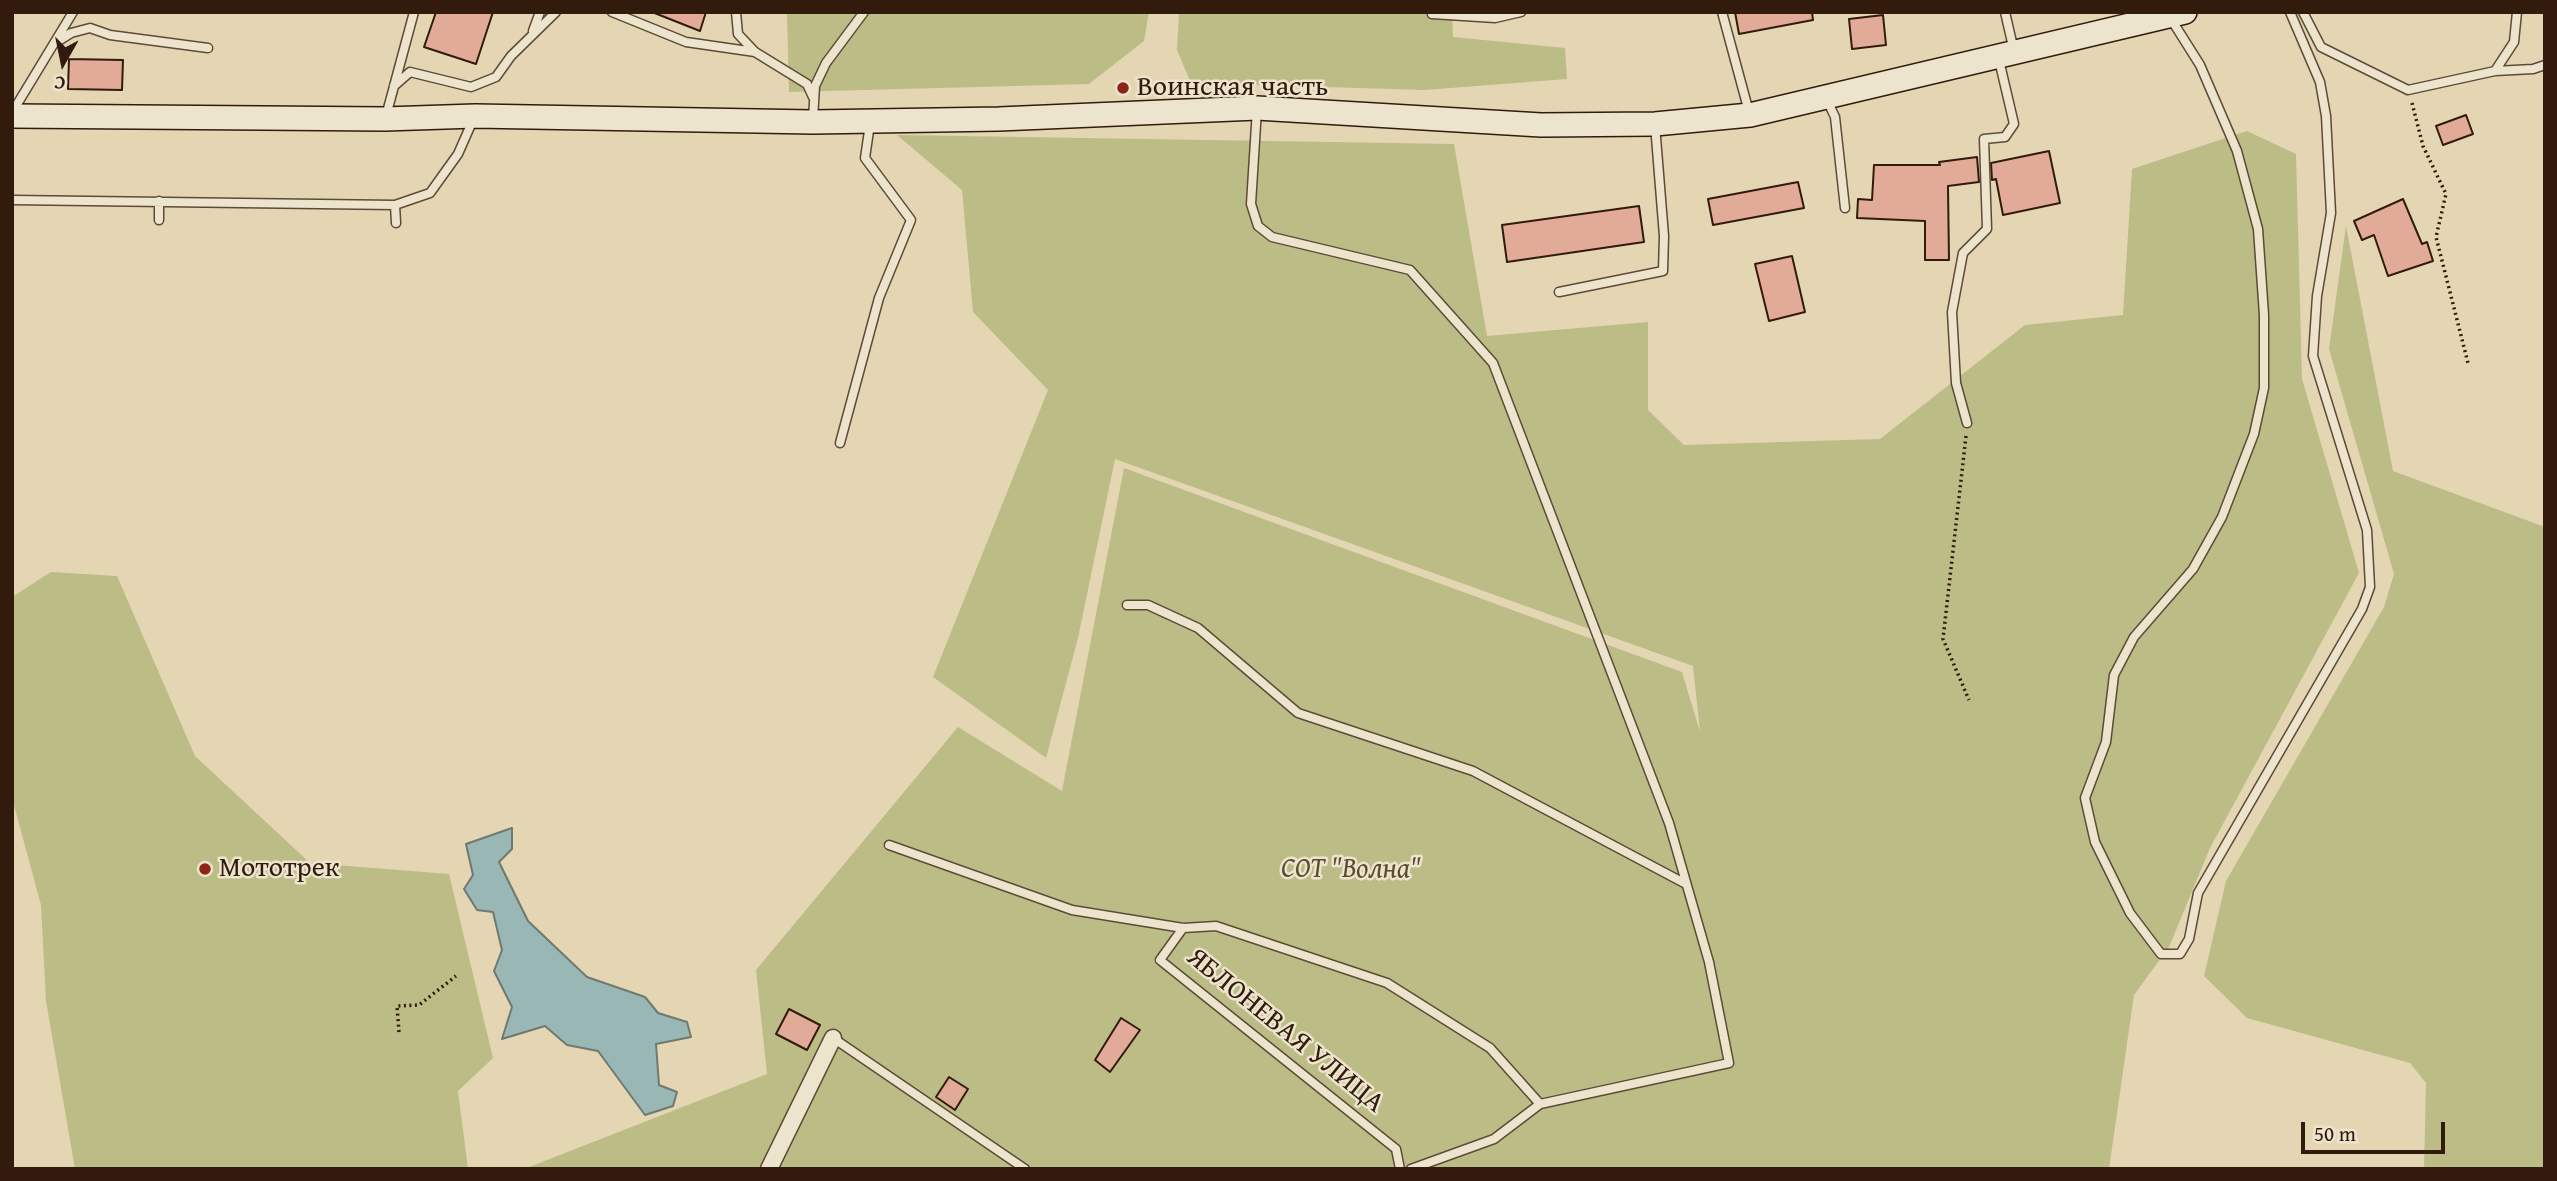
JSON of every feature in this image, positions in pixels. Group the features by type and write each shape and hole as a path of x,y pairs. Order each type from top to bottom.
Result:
{"street":[{"path":"12,114 385,119 475,116 813,122 1257,108 1541,125 1655,124 1750,115 2177,14"},
{"path":"769,1169 833,1038"}],"lane":[{"path":"12,114 73,12"},
{"path":"385,119 414,12"},
{"path":"532,34 540,12"},
{"path":"394,86 410,72 471,87 496,77 532,34 556,12"},
{"path":"612,12 686,42 755,52"},
{"path":"736,12 737,34 755,52 807,84 814,97"},
{"path":"813,122 811,114 814,97 827,63 864,12"},
{"path":"1432,14 1495,18 1521,12"},
{"path":"1723,12 1750,115"},
{"path":"1968,423 1956,383 1952,312 1963,253 1987,229 1984,139 2006,137 2014,124 2006,55 2005,12"},
{"path":"2177,14 2237,151 2258,229 2264,315 2264,388 2254,434 2222,517 2193,569 2134,637 2114,676 2106,742 2085,797 2095,842 2130,913 2161,954 2180,954 2189,939 2198,893 2362,609 2370,587 2367,530 2313,356 2317,296 2331,212 2326,117 2320,82 2290,12"},
{"path":"2303,12 2321,47 2408,90 2496,71 2533,69 2545,65"},
{"path":"2496,71 2514,42 2516,12"},
{"path":"55,43 71,33 90,28 110,35 208,48"},
{"path":"1825,98 1836,117 1844,208"},
{"path":"1257,108 1251,204 1258,226 1272,237 1410,270 1493,363 1669,823 1709,962 1728,1063 1540,1104 1493,1139 1411,1169"},
{"path":"12,200 395,205 430,193 458,154 475,116"},
{"path":"840,443 879,298 911,220 865,158 870,121"},
{"path":"1559,292 1663,271 1664,236 1655,124"},
{"path":"159,201 159,220"},
{"path":"395,205 396,223"},
{"path":"1127,605 1148,605 1198,628 1298,713 1473,771 1686,884"},
{"path":"889,845 1072,910 1183,928 1216,926 1387,983 1490,1048 1540,1104"},
{"name":"ЯБЛОНЕВАЯ УЛИЦА","path":"1183,928 1160,960 1396,1149 1400,1169"},
{"path":"833,1038 1025,1169"}],"path":[{"path":"2408,90 2423,146 2446,194 2436,237 2468,363"},
{"path":"1968,423 1942,639 1969,701"},
{"path":"399,1032 397,1006 419,1005 456,976"}],"green space":[{"path":"787,12 1149,12 1144,41 1089,84 789,92"},
{"path":"1179,12 1452,12 1453,37 1565,48 1567,79 1425,90 1191,83 1177,50"},
{"name":"СОТ \"Волна\"","path":"2247,131 2296,154 2302,379 2359,573 2210,848 2169,947 2134,995 2109,1169 524,1169 767,1074 756,970 958,727 1062,791 1124,468 1682,672 1700,732 1693,666 1115,459 1078,638 1046,758 933,677 1048,390 973,312 962,190 897,135 1454,144 1487,336 1648,322 1648,410 1684,445 1880,439 2025,325 2123,315 2132,169"},
{"path":"2346,226 2393,471 2545,527 2545,1169 2424,1169 2426,1083 2410,1063 2247,1018 2204,976 2226,881 2384,607 2394,574 2329,349"},
{"name":"Мототрек","path":"51,572 117,576 195,756 310,863 449,874 493,1058 458,1091 468,1169 75,1169 46,1001 41,905 12,798 12,597"}],"water":[{"path":"512,828 512,849 499,862 528,921 587,977 645,997 658,1013 687,1022 691,1037 656,1044 659,1085 677,1092 673,1106 645,1115 598,1051 567,1045 545,1026 502,1039 512,1007 494,971 502,950 493,912 477,910 464,889 473,875 466,844"}],"building":[{"path":"436,12 493,12 476,64 424,47"},
{"path":"652,12 706,12 700,31"},
{"path":"1735,12 1812,12 1813,20 1739,34"},
{"path":"1883,15 1886,45 1852,49 1849,19"},
{"path":"69,59 123,60 122,90 68,89"},
{"path":"2466,115 2473,134 2443,145 2436,126"},
{"path":"2049,151 2060,203 2003,215 1996,179 1992,180 1991,163"},
{"path":"1977,157 1979,182 1948,186 1949,260 1925,260 1925,221 1857,218 1858,199 1872,200 1874,165 1940,165 1939,162"},
{"path":"1798,182 1804,208 1713,225 1708,199"},
{"path":"2403,199 2422,244 2427,242 2433,261 2388,276 2374,235 2362,240 2354,221"},
{"path":"1639,206 1644,242 1507,262 1502,225"},
{"path":"1792,256 1805,312 1769,321 1755,264"},
{"path":"789,1009 820,1025 807,1050 776,1034"},
{"path":"1121,1018 1140,1030 1110,1072 1095,1060"},
{"path":"949,1077 968,1089 955,1110 936,1097"}],"place":[{"name":"Воинская часть","path":"1123,88"},
{"name":"Мототрек","path":"205,869"}]}
